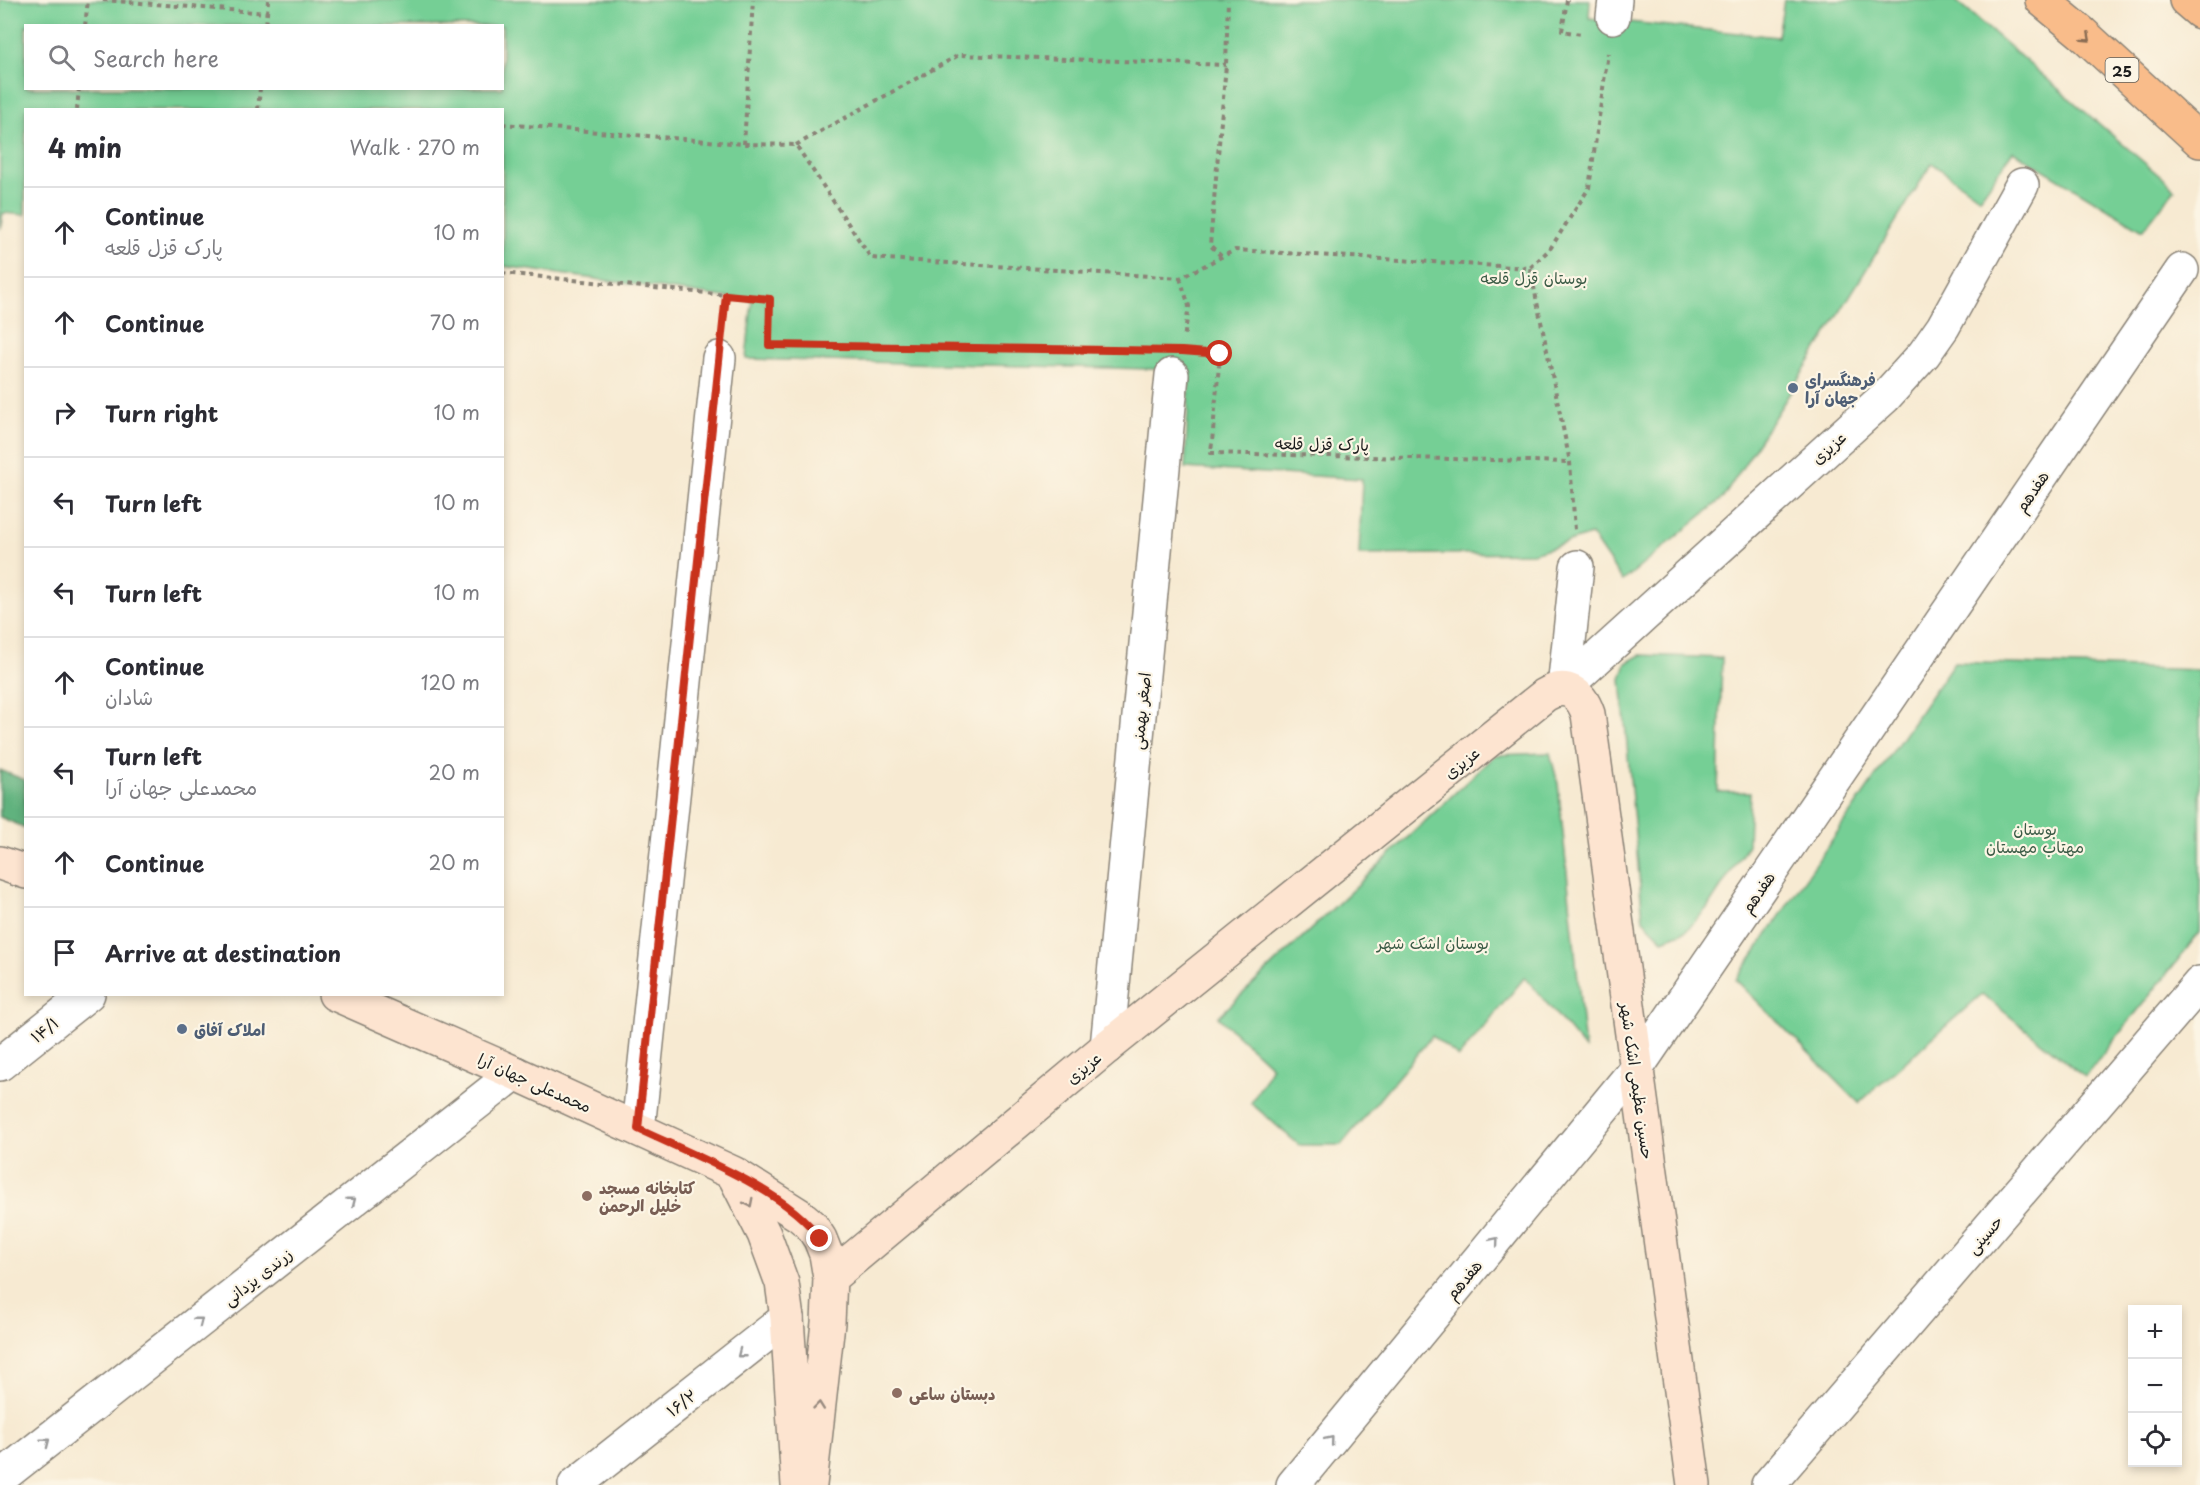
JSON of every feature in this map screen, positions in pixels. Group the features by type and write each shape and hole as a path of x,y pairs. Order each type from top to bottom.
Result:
{"highway":[{"name":"25","path":"2042,0 2082,33 2200,141"},
{"path":"2186,0 2200,12"}],"street":[{"name":"عزیزی","path":"830,1278 1107,1047 1545,695 1564,688 1885,397 1923,354 1943,327 2022,185"},
{"name":"هفدهم","path":"1293,1485 1636,1070 2182,270"},
{"path":"638,1129 719,358"},
{"name":"اصغر بهمنی","path":"1107,1047 1182,363"},
{"path":"1564,688 1577,567"},
{"name":"حسین عظیمی اشک شهر","path":"1564,688 1577,695 1585,704 1588,714 1694,1485"},
{"path":"0,863 24,871"},
{"name":"حسینی","path":"1768,1485 2200,982"},
{"name":"۱۴/۱","path":"0,1064 85,996"},
{"name":"محمدعلی جهان آرا","path":"340,996 733,1173 777,1199 811,1226 826,1254 830,1278 828,1323 810,1485"},
{"name":"زرندی یزدانی","path":"0,1478 515,1073"},
{"path":"733,1173 756,1216 774,1257 782,1283 787,1318 798,1485"},
{"name":"۱۶/۲","path":"575,1485 787,1318"}],"path":[{"path":"85,24 88,0"},
{"path":"103,0 267,13"},
{"path":"266,24 268,0"},
{"path":"744,144 753,0"},
{"path":"1221,256 1210,245 1226,65 1227,0"},
{"path":"796,145 871,258 1180,278 1235,250 1530,268 1550,249 1589,188 1614,9"},
{"path":"504,124 744,144 796,145 959,56 1226,65"},
{"path":"77,108 79,90"},
{"path":"258,108 260,90"},
{"path":"1530,268 1570,462 1577,567"},
{"path":"504,273 770,299 769,345 1146,350"},
{"path":"1180,278 1189,306 1184,340"},
{"path":"719,358 726,295"},
{"name":"پارک قزل قلعه","path":"1182,363 1220,354 1210,453 1570,462"}],"green space":[{"name":"بوستان قزل قلعه","path":"0,0 1590,0 1589,18 1778,37 1784,0 1955,0 2175,189 2143,230 2013,151 1980,198 1932,163 1723,498 1623,581 1591,535 1533,553 1359,555 1362,479 1185,468 1190,370 746,359 752,301 504,266 504,108 24,108 24,215 3,213 0,230"},
{"path":"1640,655 1722,658 1718,792 1750,792 1748,845 1708,907 1686,931 1663,940 1643,920 1621,679 1626,663"},
{"name":"بوستان مهتاب مهستان","path":"1954,662 2200,670 2200,932 2085,1077 1982,994 1859,1103 1736,980"},
{"name":"بوستان اشک شهر","path":"1550,753 1558,784 1585,1049 1525,977 1459,1057 1432,1036 1341,1145 1299,1145 1251,1103 1272,1067 1218,1017 1495,755"},
{"path":"0,770 24,780 24,828 0,817"}],"place":[{"name":"فرهنگسرای جهان آرا","path":"1793,388"},
{"name":"املاک آفاق","path":"182,1029"},
{"name":"كتابخانه مسجد خليل الرحمن","path":"587,1196"},
{"name":"دبستان ساعی","path":"897,1393"}],"route":[{"path":"820,1239 811,1226 777,1199 733,1173 638,1129 726,295 770,299 769,345 1182,351 1220,354"}]}
